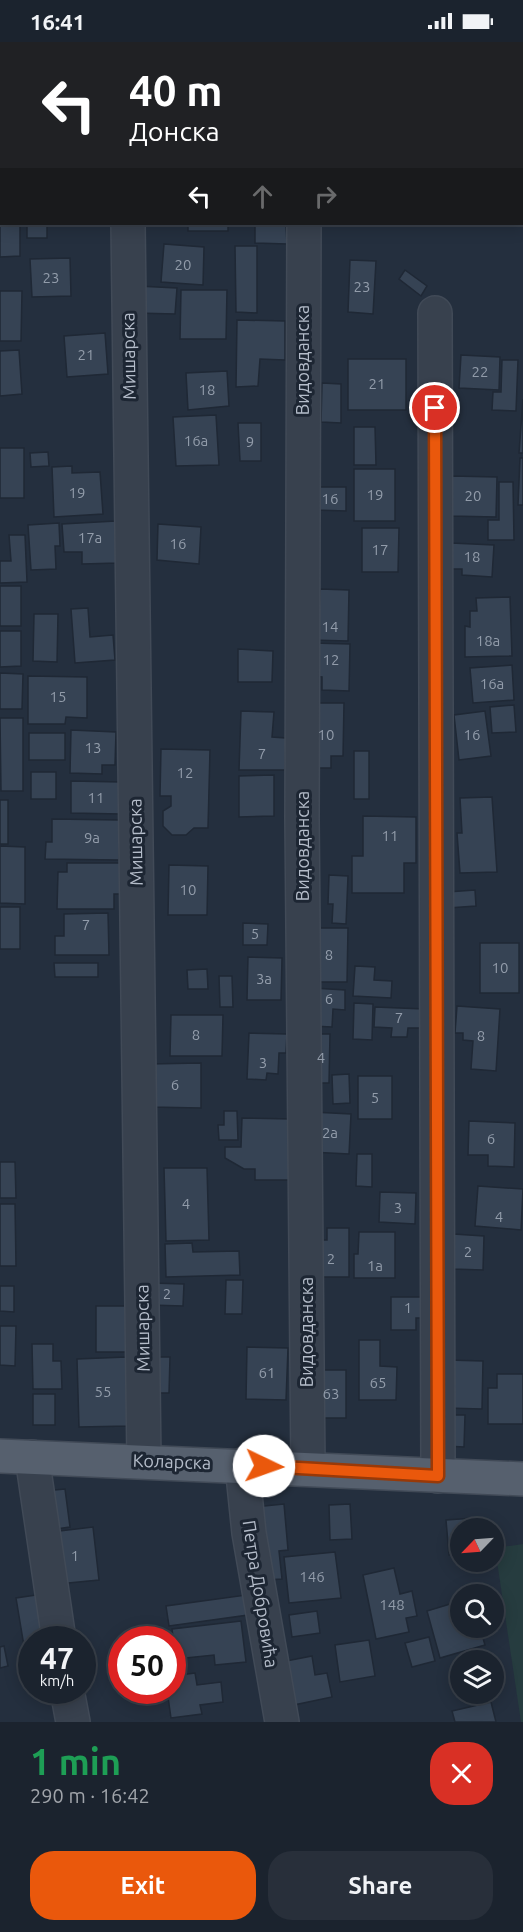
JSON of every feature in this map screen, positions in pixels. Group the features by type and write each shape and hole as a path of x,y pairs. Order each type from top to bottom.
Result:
{"main road":[{"name":"Коларска","path":"16,1456 523,1479"}],"street":[{"name":"Мишарска","path":"128,225 144,1461"},
{"name":"Видовданска","path":"304,225 302,819 308,1468"},
{"path":"435,313 438,1476"},
{"path":"16,1456 56,1626"},
{"name":"Петра Добровића","path":"242,1465 251,1543 282,1722"},
{"path":"70,1704 73,1722"}],"green space":[{"path":"523,1544 523,1722 521,1722 504,1608 504,1584 500,1584 499,1572 504,1572 504,1547"}],"building":[{"path":"0,225 20,225 20,256 0,257"},
{"path":"27,225 47,225 47,238 27,238"},
{"path":"188,225 228,225 228,231 188,231"},
{"path":"255,225 286,225 287,244 255,243"},
{"path":"164,244 204,247 203,285 161,282"},
{"path":"235,246 257,246 257,313 236,312"},
{"path":"70,258 71,296 32,297 30,259"},
{"path":"350,260 376,261 373,314 348,312"},
{"path":"405,270 427,286 421,296 399,279"},
{"path":"137,286 177,288 175,314 135,313"},
{"path":"181,290 227,290 226,339 180,339"},
{"path":"0,291 22,291 21,341 0,341"},
{"path":"237,320 285,321 285,360 260,359 258,386 236,387"},
{"path":"105,333 108,374 67,377 64,336"},
{"path":"19,350 22,394 0,396 0,351"},
{"path":"461,355 500,357 499,390 459,388"},
{"path":"348,359 406,359 406,410 348,410"},
{"path":"502,360 518,360 516,411 492,410 493,392 501,392"},
{"path":"227,371 229,406 188,410 186,373"},
{"path":"322,383 341,384 341,423 321,422"},
{"path":"523,399 523,453 519,453"},
{"path":"216,415 219,465 176,466 173,417"},
{"path":"238,423 261,423 261,461 240,461"},
{"path":"354,427 375,427 376,465 354,465"},
{"path":"0,448 24,448 24,498 0,498"},
{"path":"48,452 49,466 31,467 30,453"},
{"path":"520,458 523,458 523,505 518,505"},
{"path":"72,466 72,473 100,472 103,514 54,517 52,467"},
{"path":"354,469 395,469 395,521 354,521"},
{"path":"451,476 497,477 496,517 450,516"},
{"path":"499,482 513,482 514,540 488,540 488,520 499,520"},
{"path":"315,487 346,487 346,511 315,510"},
{"path":"116,521 118,563 82,564 82,552 64,552 62,524"},
{"path":"59,523 60,546 55,546 56,569 31,570 28,525"},
{"path":"158,524 201,527 199,564 157,560"},
{"path":"362,528 399,528 398,572 362,572"},
{"path":"9,535 25,535 27,582 0,583 0,561 11,561"},
{"path":"451,543 494,545 492,577 462,575 462,569 449,569"},
{"path":"0,586 21,586 21,626 0,626"},
{"path":"320,589 349,590 348,641 311,640 319,613"},
{"path":"510,597 512,656 465,657 465,626 470,627 470,611 477,611 476,598"},
{"path":"88,608 90,637 113,635 115,660 75,663 71,609"},
{"path":"34,614 58,614 57,662 33,661"},
{"path":"0,631 21,631 21,666 0,667"},
{"path":"312,643 350,644 349,691 322,690 322,677 311,676"},
{"path":"238,649 273,651 272,682 238,682"},
{"path":"512,665 514,700 473,703 470,668"},
{"path":"0,673 23,674 22,709 0,709"},
{"path":"28,676 87,677 87,718 66,717 65,724 28,724"},
{"path":"317,703 344,703 343,756 331,756 331,768 309,768"},
{"path":"514,705 516,732 492,733 490,707"},
{"path":"241,711 274,712 272,737 286,738 285,770 239,770"},
{"path":"485,711 491,756 459,760 454,715"},
{"path":"0,718 23,718 23,791 1,791"},
{"path":"71,730 116,732 115,765 102,765 102,774 70,773"},
{"path":"29,733 65,733 65,760 29,760"},
{"path":"161,749 210,750 208,828 194,828 186,835 172,835 163,826 163,811 171,806 171,796 160,796"},
{"path":"354,751 369,751 369,799 354,799"},
{"path":"31,772 56,772 56,799 31,799"},
{"path":"274,775 274,816 239,817 239,776"},
{"path":"71,781 121,782 121,814 71,813"},
{"path":"492,797 497,872 460,873 457,833 462,833 460,798"},
{"path":"0,800 8,800 8,844 0,844"},
{"path":"363,816 416,817 416,863 404,863 404,893 352,893 352,856 363,856"},
{"path":"52,819 119,820 119,860 45,859 46,842 52,842"},
{"path":"0,846 25,847 25,904 0,903"},
{"path":"67,863 121,863 121,894 114,894 114,909 57,909 58,872 67,872"},
{"path":"169,865 208,866 207,915 168,915"},
{"path":"329,875 348,876 346,924 332,923 333,904 328,904"},
{"path":"475,890 476,906 448,908 447,892"},
{"path":"0,907 20,907 20,949 0,949"},
{"path":"108,913 109,955 55,955 55,936 64,936 64,914"},
{"path":"243,923 268,924 267,945 243,945"},
{"path":"310,928 348,928 347,982 310,982"},
{"path":"480,943 519,943 519,993 480,993"},
{"path":"248,957 282,958 281,1000 247,1000"},
{"path":"54,963 98,963 98,977 55,977"},
{"path":"355,966 375,967 374,980 392,981 391,998 353,996"},
{"path":"207,969 208,989 188,989 187,970"},
{"path":"219,976 232,976 233,1007 220,1007"},
{"path":"313,988 345,990 345,1010 333,1009 332,1027 312,1026"},
{"path":"354,1003 373,1004 372,1040 353,1039"},
{"path":"457,1006 500,1009 496,1071 471,1069 473,1041 463,1040 463,1033 455,1033"},
{"path":"375,1007 424,1009 423,1028 408,1028 407,1037 391,1037 392,1028 374,1027"},
{"path":"171,1015 223,1015 222,1056 170,1056"},
{"path":"249,1033 287,1034 286,1053 279,1053 278,1074 267,1073 266,1080 247,1079"},
{"path":"313,1034 330,1034 329,1083 313,1083"},
{"path":"201,1063 201,1108 150,1107 149,1064"},
{"path":"349,1074 350,1103 333,1104 332,1075"},
{"path":"358,1076 392,1076 392,1119 358,1119"},
{"path":"224,1111 237,1111 238,1140 219,1140 218,1125 224,1125"},
{"path":"312,1112 351,1114 349,1154 310,1152"},
{"path":"242,1118 292,1119 292,1180 255,1180 255,1169 244,1169 225,1158 225,1147 241,1147"},
{"path":"469,1121 515,1123 514,1167 488,1166 488,1155 468,1155"},
{"path":"357,1154 372,1154 372,1187 356,1186"},
{"path":"0,1162 15,1162 16,1198 0,1198"},
{"path":"164,1168 207,1168 209,1240 166,1241"},
{"path":"478,1186 523,1189 521,1230 475,1226"},
{"path":"380,1192 416,1193 415,1224 379,1222"},
{"path":"0,1204 15,1204 16,1266 0,1266"},
{"path":"327,1228 349,1228 349,1277 313,1277 313,1240 327,1240"},
{"path":"359,1232 395,1232 395,1278 354,1278 354,1254 358,1254"},
{"path":"453,1234 484,1236 483,1270 452,1269"},
{"path":"192,1243 193,1252 239,1251 240,1275 166,1277 165,1244"},
{"path":"226,1280 243,1280 242,1314 225,1314"},
{"path":"151,1283 184,1284 183,1306 150,1305"},
{"path":"0,1286 14,1286 14,1312 0,1311"},
{"path":"391,1297 425,1297 426,1318 416,1318 416,1330 391,1330"},
{"path":"96,1306 127,1306 128,1352 96,1352"},
{"path":"0,1326 16,1326 15,1366 0,1365"},
{"path":"359,1340 380,1340 380,1366 397,1367 396,1400 359,1400"},
{"path":"32,1344 53,1344 53,1361 61,1361 62,1389 33,1389"},
{"path":"247,1347 288,1348 286,1400 246,1399"},
{"path":"127,1357 129,1426 79,1427 77,1359"},
{"path":"151,1357 170,1357 169,1393 152,1393"},
{"path":"447,1360 483,1361 482,1409 446,1408"},
{"path":"316,1370 346,1370 346,1418 316,1418"},
{"path":"497,1374 523,1374 523,1424 488,1424 488,1388 497,1388"},
{"path":"33,1394 55,1394 55,1425 33,1425"},
{"path":"446,1415 465,1415 464,1447 445,1446"},
{"path":"65,1489 70,1527 49,1530 44,1491"},
{"path":"284,1504 288,1550 279,1551 282,1579 266,1580 254,1507"},
{"path":"350,1504 352,1539 330,1540 329,1505"},
{"path":"446,1520 450,1520 450,1555 449,1555"},
{"path":"93,1527 99,1580 58,1584 51,1532"},
{"path":"335,1552 341,1598 289,1603 284,1557"},
{"path":"394,1568 400,1594 412,1591 417,1616 406,1618 409,1632 376,1639 363,1575"},
{"path":"36,1595 41,1626 21,1626 16,1598"},
{"path":"246,1595 248,1615 169,1626 166,1606"},
{"path":"450,1604 450,1638 483,1638 485,1645 468,1650 450,1650 450,1655 440,1658 427,1611"},
{"path":"317,1611 320,1633 292,1637 289,1615"},
{"path":"241,1621 246,1662 215,1665 214,1655 186,1658 186,1627"},
{"path":"429,1637 435,1661 412,1667 405,1643"},
{"path":"369,1640 375,1676 340,1682 335,1645"},
{"path":"4,1646 8,1666 0,1668 0,1647"},
{"path":"312,1656 315,1675 327,1673 332,1697 289,1706 281,1662"},
{"path":"195,1673 197,1685 221,1682 223,1702 200,1705 202,1714 171,1718 169,1704 186,1704 186,1674"},
{"path":"492,1704 496,1722 455,1722 452,1711"}],"route":[{"path":"264,1466 438,1476 435,408"}]}
